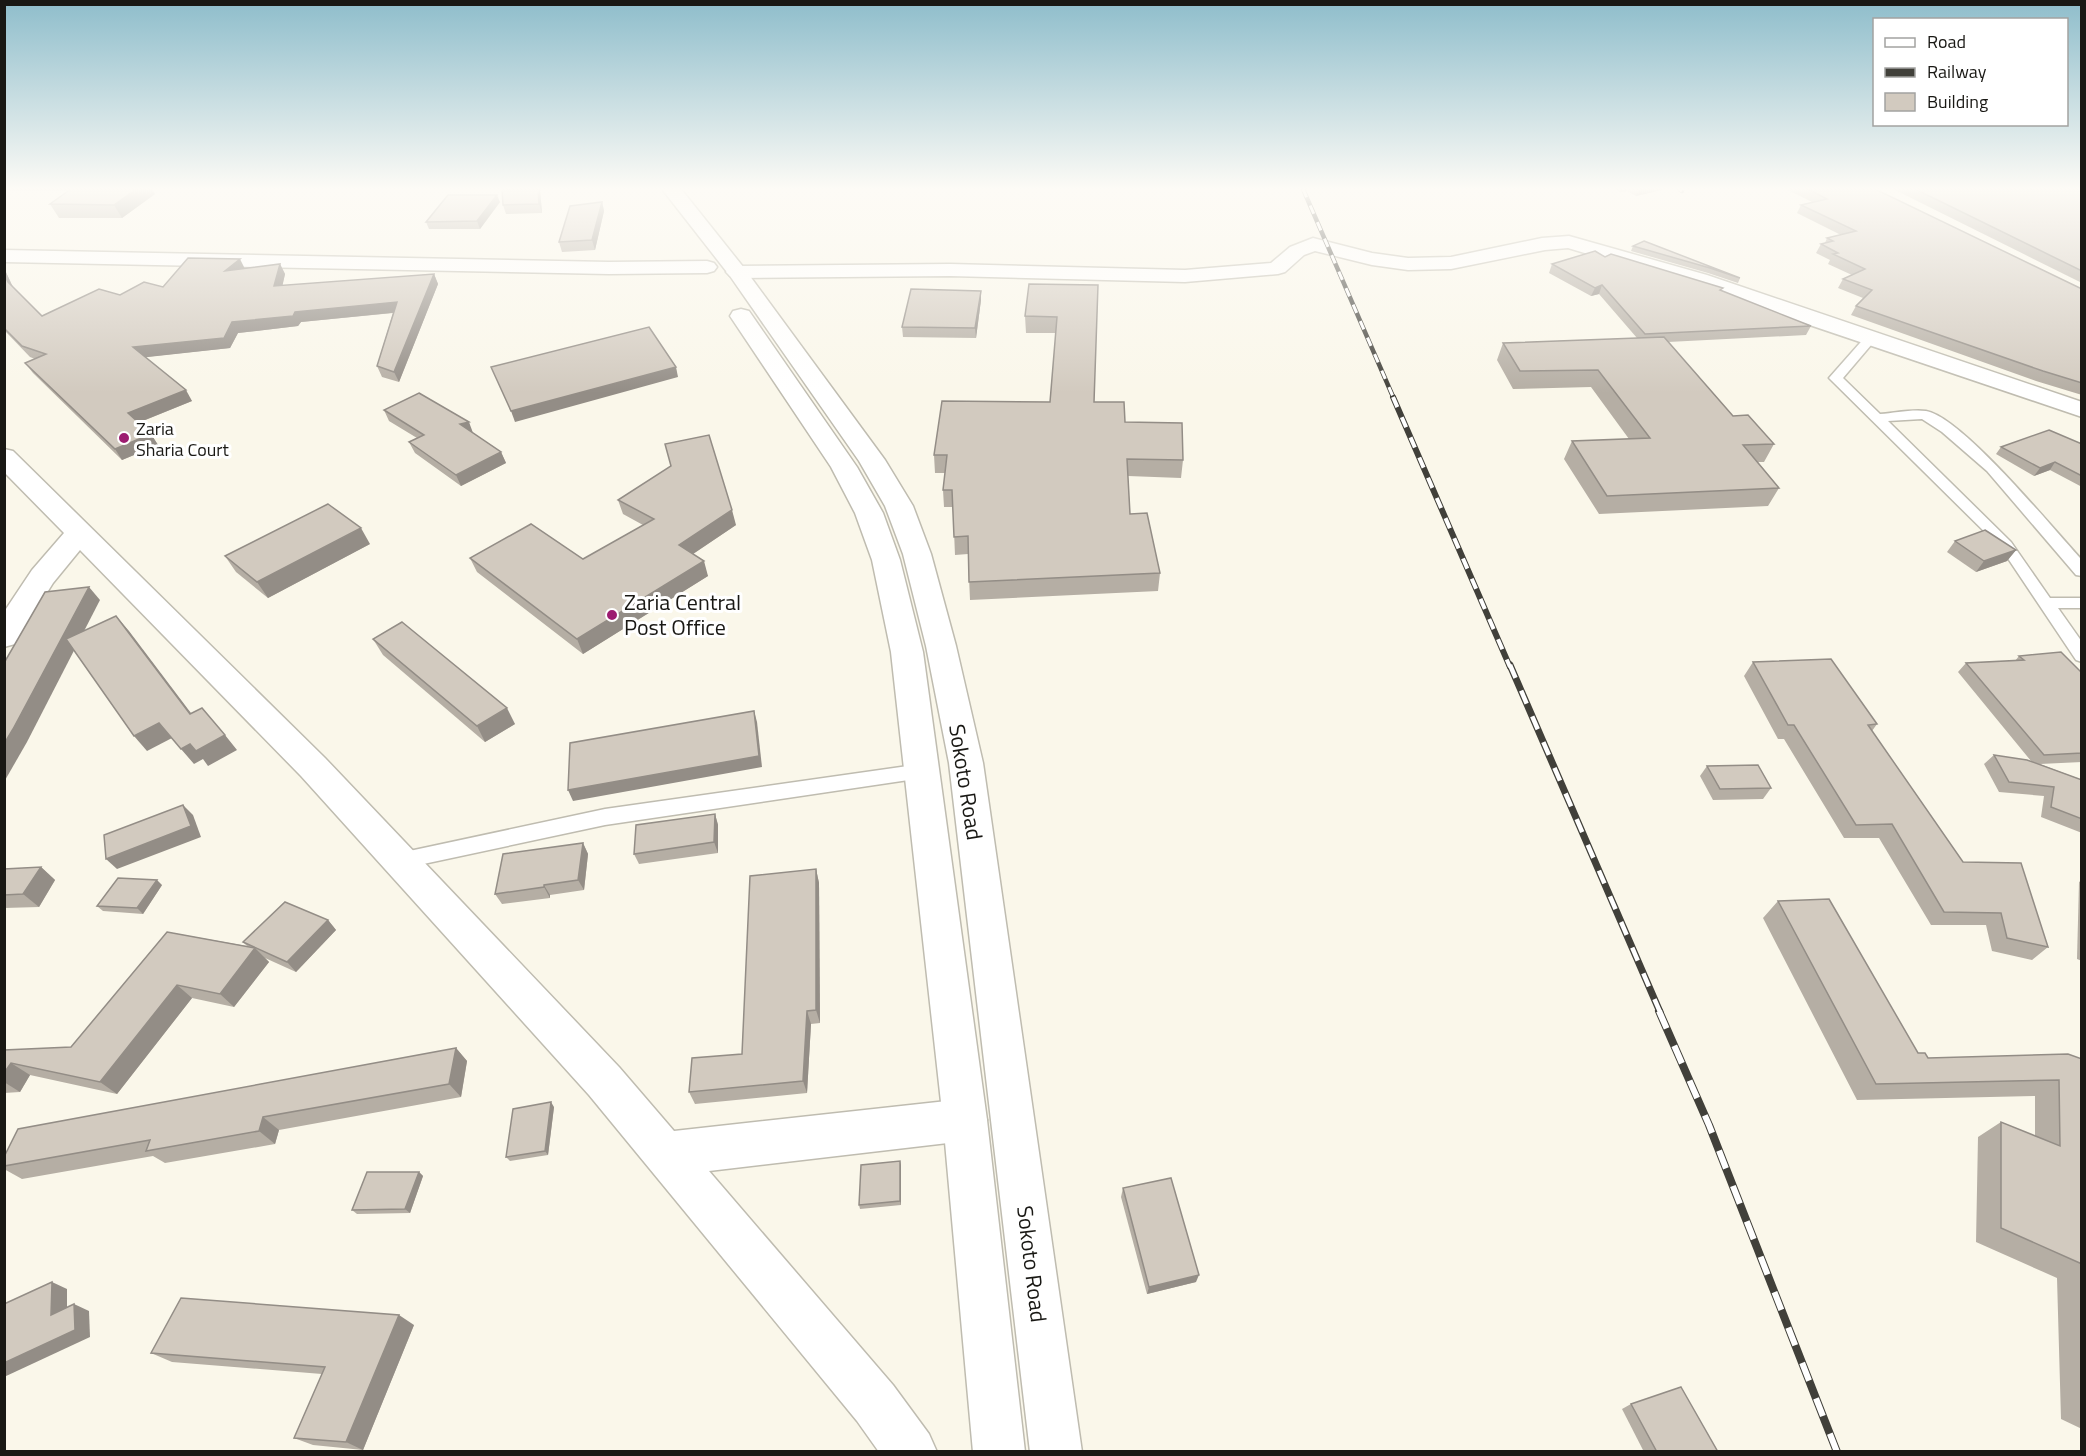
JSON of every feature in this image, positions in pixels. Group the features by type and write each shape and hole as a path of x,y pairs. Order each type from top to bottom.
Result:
{"street":[{"path":"52,257 722,270 950,270 1185,276 1265,271 1278,268 1290,257"},
{"name":"Sokoto Road","path":"710,257 872,460 898,506 917,554 941,646 966,763 1056,1452"},
{"name":"Sokoto Road","path":"714,257 869,513 886,560 907,652 965,1120 999,1452"},
{"path":"1364,257 1437,264 1480,257"},
{"path":"1621,257 1700,280 2082,411"},
{"path":"4,457 313,767 604,1081 875,1402 911,1452"},
{"path":"4,637 42,577 79,533"},
{"path":"666,1154 965,1120"}],"lane":[{"path":"1871,338 1836,378 2006,545 2082,656"},
{"path":"1876,418 1925,415 1947,429 1992,468 2082,571"},
{"path":"2044,603 2082,603"},
{"path":"400,861 605,817 922,771"}],"building":[{"path":"1575,257 1621,257 1723,288 1720,290 1811,326 1645,334 1602,285 1595,288 1552,264"},
{"path":"1671,257 1685,257 1740,278"},
{"path":"1839,257 2016,257 2082,289 2082,383 1856,306 1872,290 1843,279 1865,269"},
{"path":"2053,257 2082,257 2082,271"},
{"path":"188,258 240,259 225,271 280,264 274,286 434,274 394,372 377,366 397,302 295,312 293,316 232,322 224,338 133,347 186,390 128,413 151,434 115,449 25,363 46,354 22,346 4,328 4,274 8,282 42,316 99,289 120,295 144,282 163,287"},
{"path":"1029,284 1098,285 1094,402 1124,402 1125,422 1182,423 1183,460 1127,459 1130,514 1147,513 1160,573 969,582 968,536 954,537 952,490 943,490 947,455 934,455 942,401 1050,402 1057,317 1025,316"},
{"path":"911,289 981,291 975,328 902,327"},
{"path":"649,327 676,367 511,411 491,367"},
{"path":"1664,337 1733,416 1748,415 1774,444 1743,445 1779,488 1607,496 1572,441 1650,438 1598,370 1520,371 1503,343"},
{"path":"419,393 469,422 460,424 501,452 456,475 409,442 424,435 384,410"},
{"path":"2049,430 2082,444 2082,476 2055,462 2040,468 2001,447"},
{"path":"709,435 732,510 679,545 704,561 577,639 470,558 531,524 583,559 654,519 618,500 671,466 665,444"},
{"path":"328,504 361,528 257,582 225,556"},
{"path":"1985,530 2016,550 1984,561 1955,541"},
{"path":"89,587 4,744 4,663 45,592"},
{"path":"116,616 190,714 202,708 225,735 196,751 190,744 181,749 159,723 134,736 66,639"},
{"path":"402,622 507,708 477,726 373,639"},
{"path":"2061,652 2082,673 2082,753 2044,755 1966,663 2024,660 2019,656"},
{"path":"1831,659 1877,724 1868,725 1963,862 2021,863 2048,947 2007,938 2001,913 1944,912 1892,824 1856,825 1794,725 1788,725 1753,662"},
{"path":"754,711 759,756 568,790 570,743"},
{"path":"1994,755 2027,760 2082,780 2082,819 2051,807 2054,787 2009,782"},
{"path":"1758,765 1771,788 1720,789 1707,766"},
{"path":"183,805 191,826 106,859 104,835"},
{"path":"715,814 714,842 634,854 636,825"},
{"path":"583,843 578,880 495,894 503,854"},
{"path":"41,867 23,894 4,895 4,869"},
{"path":"816,869 816,1010 807,1011 803,1081 689,1092 692,1058 742,1054 750,876"},
{"path":"118,878 157,880 137,908 97,906"},
{"path":"1829,899 1918,1053 1925,1053 1928,1058 2068,1054 2082,1059 2082,1264 2001,1228 2001,1122 2060,1146 2059,1080 1876,1084 1778,901"},
{"path":"285,902 328,920 287,962 243,942"},
{"path":"167,932 255,948 220,994 177,985 100,1082 11,1063 4,1073 4,1050 71,1047"},
{"path":"456,1048 449,1084 263,1117 259,1131 146,1151 150,1140 4,1166 4,1157 18,1129"},
{"path":"551,1102 545,1151 506,1157 513,1109"},
{"path":"900,1161 900,1201 859,1205 861,1165"},
{"path":"367,1172 419,1172 405,1209 352,1210"},
{"path":"1171,1178 1199,1275 1149,1287 1123,1188"},
{"path":"52,1282 51,1315 74,1304 75,1330 4,1363 4,1304"},
{"path":"181,1298 399,1315 346,1442 294,1438 325,1367 151,1353"},
{"path":"1681,1387 1718,1452 1657,1452 1631,1404"}],"railway":[{"path":"1332,257 1394,399"},
{"path":"1393,397 1510,667"},
{"path":"1510,665 1660,1012"},
{"path":"1659,1011 1709,1125 1837,1452"}],"place":[{"name":"Zaria Sharia Court","path":"124,438"},
{"name":"Zaria Central Post Office","path":"612,615"}]}
